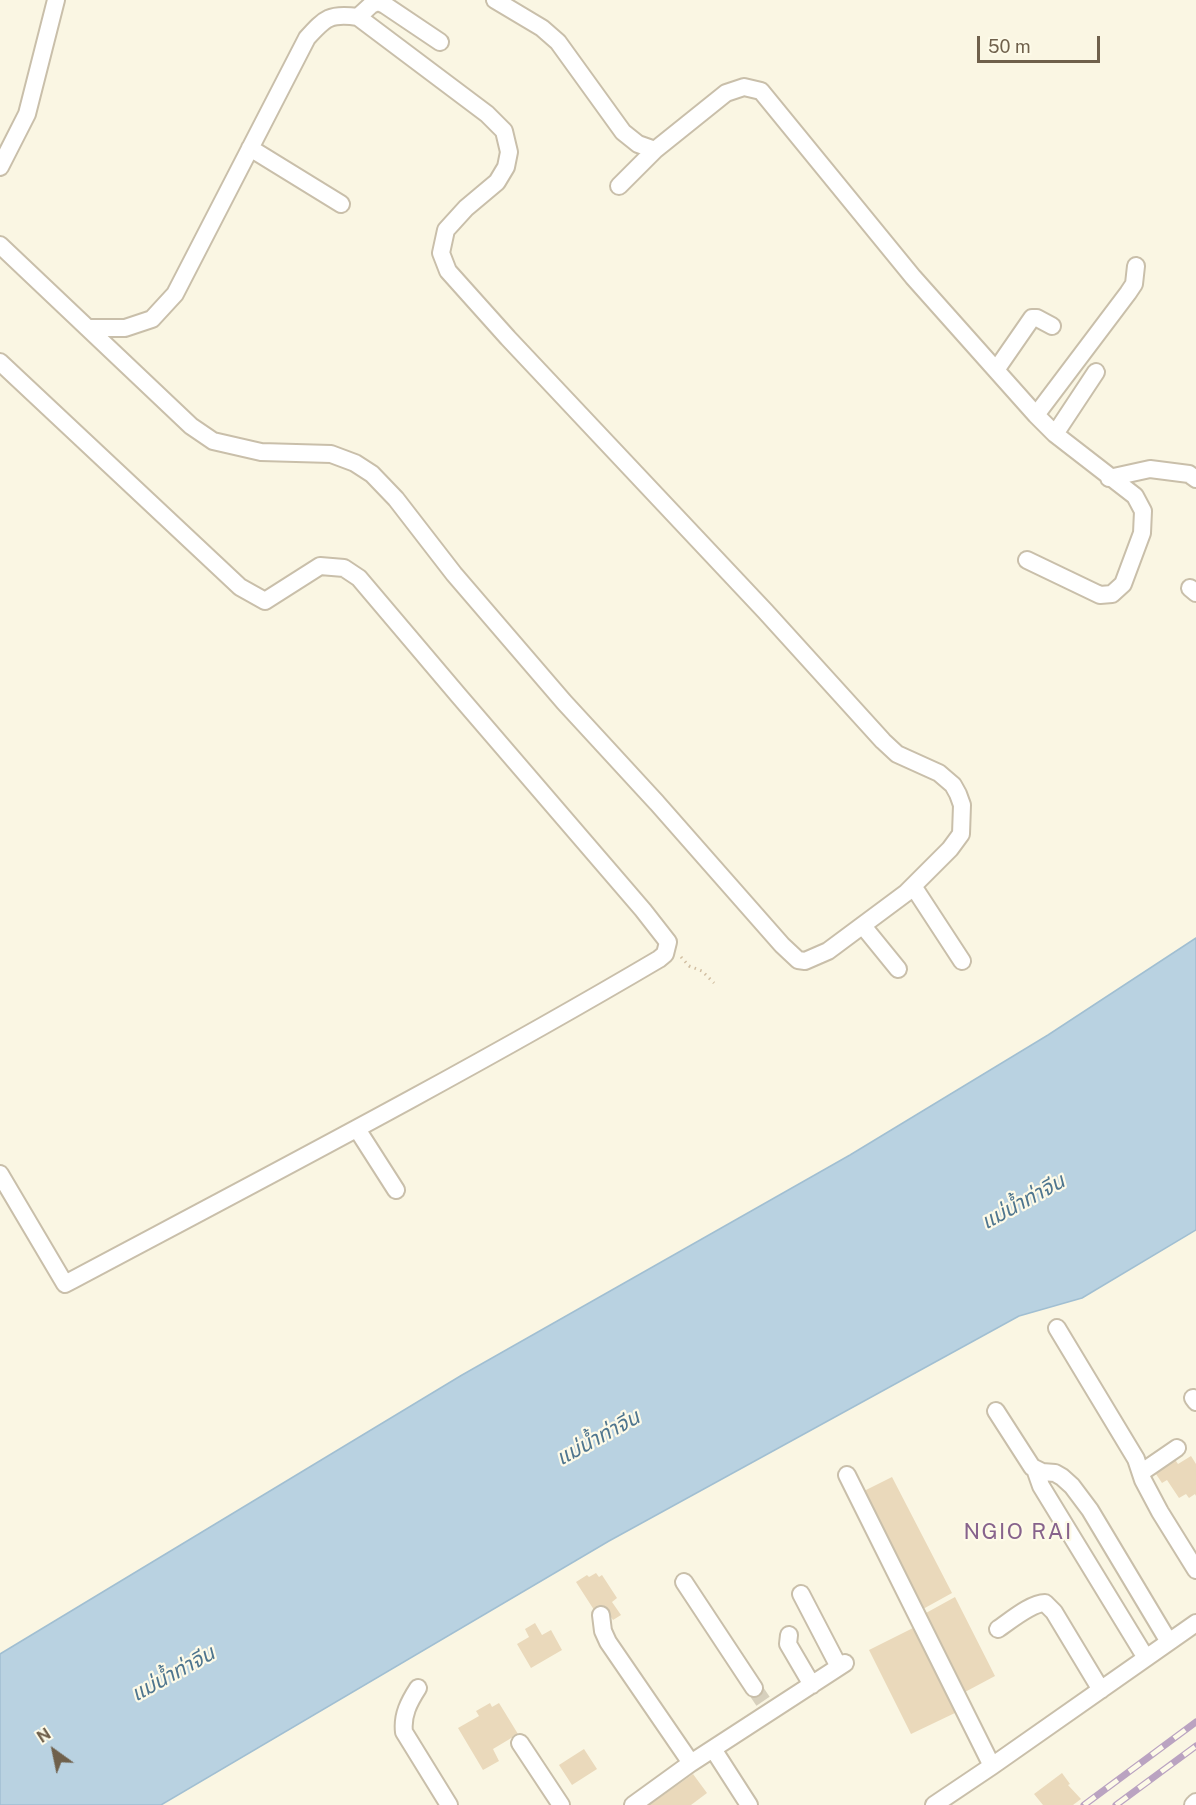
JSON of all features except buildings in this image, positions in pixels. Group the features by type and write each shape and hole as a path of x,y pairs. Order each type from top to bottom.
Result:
{"street":[{"path":"0,167 27,114 56,0"},
{"path":"495,0 542,28 558,42 623,132 638,144 655,150"},
{"path":"358,17 378,2 397,5 441,42"},
{"path":"0,245 190,426 213,441 261,452 331,454 356,463 372,474 396,499 454,574 564,702 798,960 805,961 828,951 910,890 950,849 961,834 962,805 953,785 939,774 897,754 883,741 773,619 531,363 448,271 441,253 446,230 466,208 497,182 506,167 509,152 504,131 487,114 358,17 339,15 322,21 307,38 175,294 152,319 125,328 88,328"},
{"path":"620,186 655,150 726,93 744,87 761,91 913,277 1036,416 1109,478 1135,496 1143,511 1142,532 1123,584 1112,594 1100,595 1027,560"},
{"path":"250,148 341,204"},
{"path":"1036,416 1128,293 1134,284 1136,266"},
{"path":"996,370 1032,318 1037,318 1052,326"},
{"path":"0,362 240,587 264,601 320,566 344,568 359,578 650,918 668,942 665,954 659,959 590,999 357,1129 65,1284 0,1174"},
{"path":"1055,434 1096,372"},
{"path":"1109,478 1150,469 1190,474 1196,478"},
{"path":"910,890 962,961"},
{"path":"869,921 898,969"},
{"path":"357,1129 396,1190"},
{"path":"1057,1328 1136,1459 1143,1480 1160,1512 1196,1570"},
{"path":"996,1411 1026,1460 1035,1469 1041,1485 1146,1658"},
{"path":"1142,1472 1178,1448"},
{"path":"1035,1469 1055,1473 1062,1477 1090,1510 1169,1642"},
{"path":"847,1475 992,1766"},
{"path":"684,1582 754,1688"},
{"path":"633,1805 768,1709 812,1685 842,1665 801,1594"},
{"path":"998,1629 1041,1602 1045,1603 1054,1612 1101,1690"},
{"path":"601,1616 603,1631 608,1642 691,1763"},
{"path":"934,1805 1196,1623"},
{"path":"789,1635 788,1644 812,1685"},
{"path":"417,1688 407,1707 404,1732 449,1805"},
{"path":"520,1743 561,1805"},
{"path":"713,1749 749,1805"}],"path":[{"path":"668,942 686,964 702,970 714,983"}],"water":[{"name":"แม่น้ำท่าจีน","path":"1196,938 1196,1230 1082,1298 1019,1316 609,1541 161,1805 0,1805 0,1654 462,1375 850,1155 1048,1035"}],"tunnel":[{"path":"754,1688 765,1704"}],"railway":[{"path":"1084,1805 1196,1722"},
{"path":"1116,1805 1196,1746"}],"district":[{"name":"NGIO RAI","path":"1018,1532"}]}
